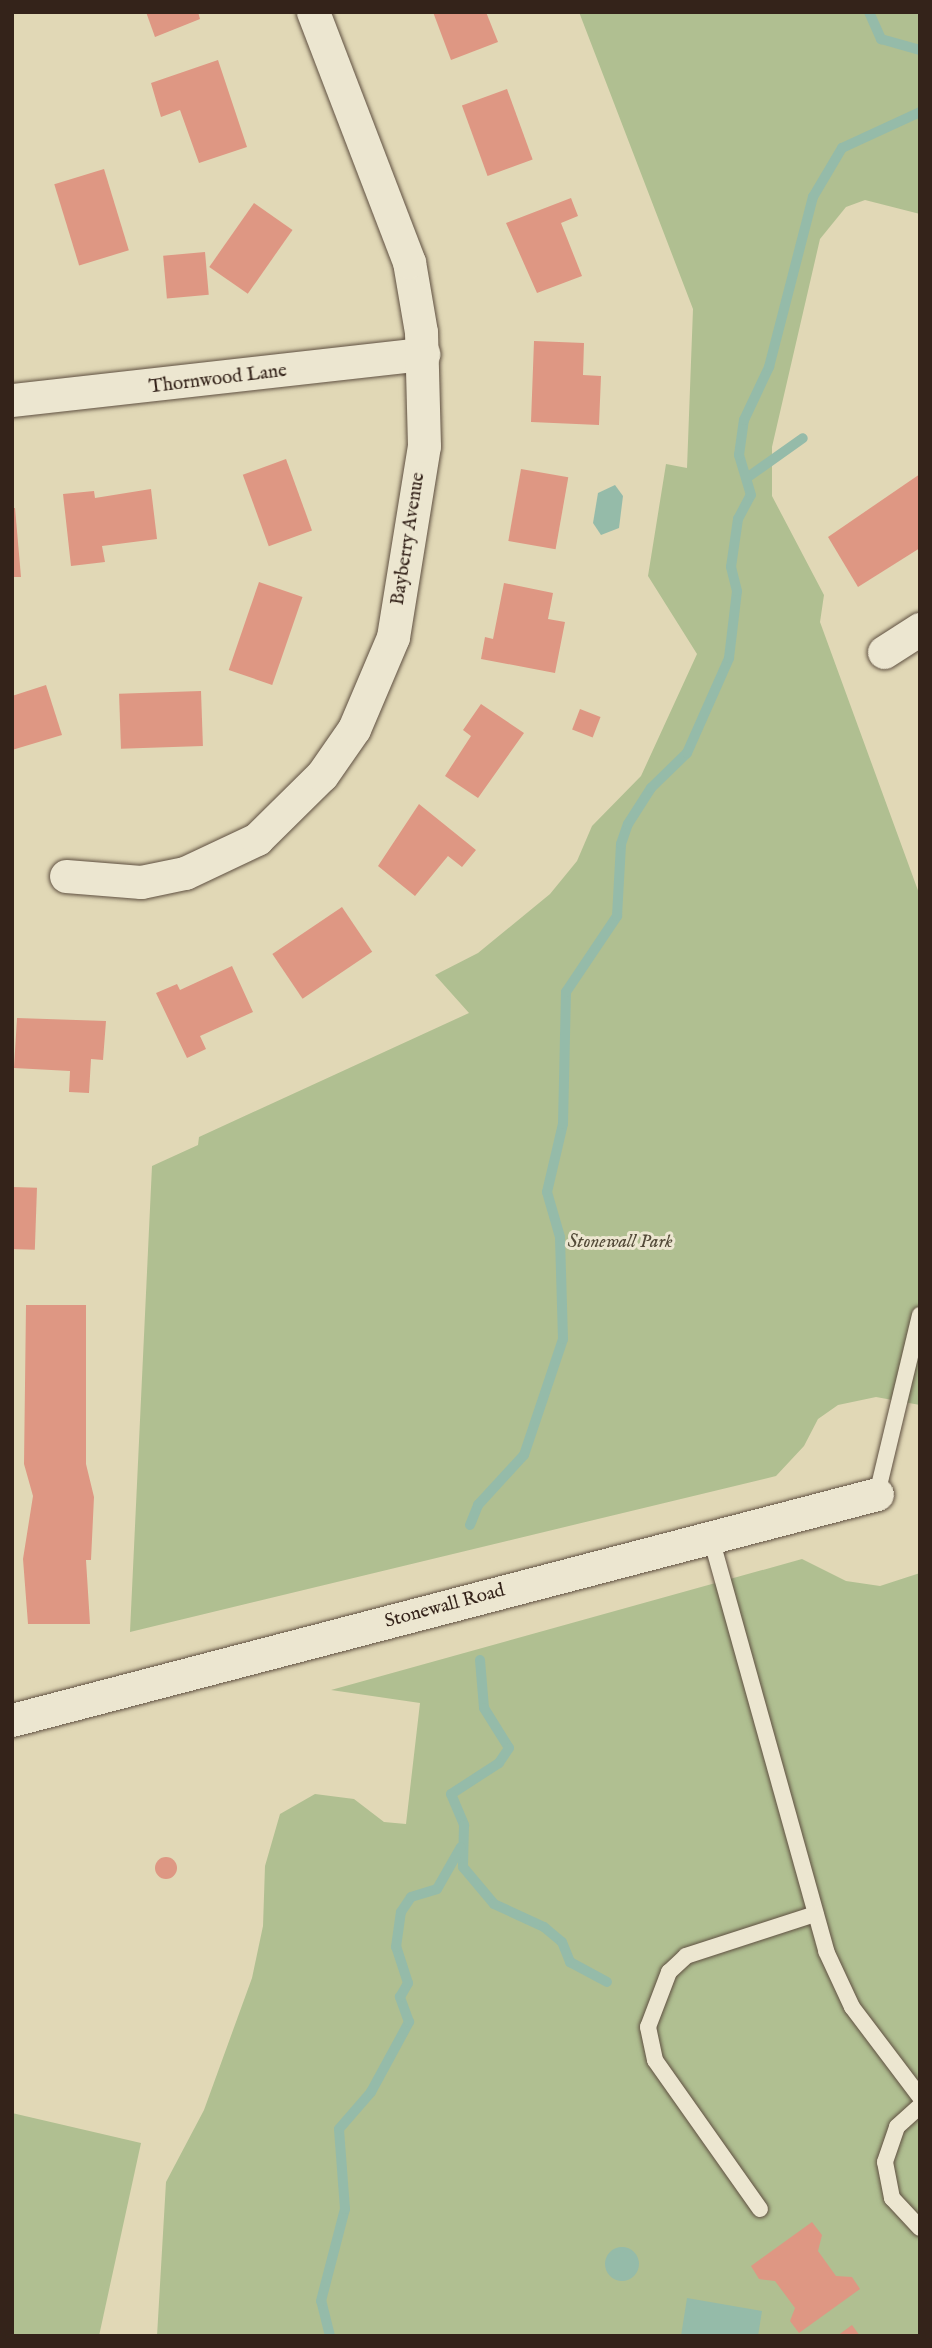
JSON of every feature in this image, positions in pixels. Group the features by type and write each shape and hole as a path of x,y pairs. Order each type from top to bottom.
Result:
{"street":[{"name":"Bayberry Avenue","path":"66,876 141,882 218,861 292,808 354,729 393,638 424,446 423,354 409,262 313,12"},
{"name":"Thornwood Lane","path":"12,400 423,354"},
{"path":"884,652 920,629"},
{"name":"Stonewall Road","path":"12,1720 877,1494"}],"lane":[{"path":"877,1494 920,1315"},
{"path":"711,1538 815,1914 852,2007 920,2097"},
{"path":"760,2210 654,2060 648,2028 669,1972 686,1956 815,1914"},
{"path":"920,2106 897,2127 884,2162 892,2198 920,2228"}],"green space":[{"name":"Stonewall Park","path":"579,12 920,12 920,214 865,200 846,207 820,239 772,447 772,496 824,595 820,622 920,896 920,1405 876,1397 838,1405 818,1419 804,1446 776,1476 130,1632 152,1166 198,1145 199,1137 469,1013 435,975 478,953 550,894 577,861 592,826 641,776 697,654 648,576 666,464 687,468 693,309"},
{"path":"802,1559 846,1581 880,1586 920,1573 920,2336 157,2336 166,2182 204,2110 252,1978 263,1926 265,1866 280,1814 315,1794 354,1799 384,1822 406,1824 420,1703 331,1690"},
{"path":"12,2113 141,2143 99,2336 12,2336"}],"shaded area":[{"path":"615,485 623,496 619,528 601,535 593,523 598,493"},
{"path":"622,2247 634,2252 639,2264 634,2276 622,2281 610,2276 605,2264 610,2252"},
{"path":"687,2298 762,2311 758,2336 681,2336"}],"building":[{"path":"146,12 198,12 200,19 155,37"},
{"path":"433,12 486,12 498,42 451,60"},
{"path":"218,60 247,147 199,163 180,110 161,117 151,83"},
{"path":"507,89 533,159 488,176 462,105"},
{"path":"104,169 129,250 79,265 54,184"},
{"path":"571,198 578,216 561,223 582,276 537,293 506,223"},
{"path":"254,203 293,230 248,294 209,267"},
{"path":"205,252 209,295 167,298 163,256"},
{"path":"534,341 584,343 583,375 601,376 599,425 531,422"},
{"path":"286,459 312,530 269,546 243,475"},
{"path":"521,469 568,477 556,549 508,541"},
{"path":"920,474 920,548 858,587 828,537"},
{"path":"151,489 157,539 102,546 105,562 71,566 63,494 94,491 95,498"},
{"path":"12,508 15,508 21,577 12,577"},
{"path":"259,582 302,597 272,685 229,670"},
{"path":"504,583 553,593 548,619 565,622 555,673 481,659 485,637 493,639"},
{"path":"46,685 62,735 12,750 12,696"},
{"path":"201,691 203,746 121,749 119,694"},
{"path":"481,704 524,733 478,798 445,776 471,736 463,730"},
{"path":"580,709 601,717 593,737 572,730"},
{"path":"419,804 476,850 462,867 448,856 415,896 378,866"},
{"path":"342,907 372,952 303,999 272,954"},
{"path":"232,966 253,1012 200,1036 206,1049 187,1058 156,993 177,984 180,990"},
{"path":"17,1018 106,1021 103,1060 91,1059 89,1093 69,1092 70,1071 14,1068"},
{"path":"12,1187 37,1188 35,1250 12,1249"},
{"path":"26,1305 86,1305 86,1464 94,1497 91,1560 86,1560 90,1624 28,1624 23,1559 33,1496 24,1464"},
{"path":"166,1857 174,1860 177,1868 174,1876 166,1879 158,1876 155,1868 158,1860"},
{"path":"812,2222 822,2235 818,2251 836,2276 852,2277 860,2289 799,2333 790,2321 795,2308 775,2281 759,2279 751,2266"},
{"path":"852,2325 860,2336 837,2336"}],"waterway":[{"path":"869,12 881,39 920,50"},
{"path":"470,1525 478,1505 524,1455 563,1339 560,1237 547,1192 563,1124 566,992 617,916 621,844 628,824 651,788 687,753 729,658 737,591 731,567 738,519 751,495 739,455 744,420 769,367 813,197 842,148 920,112"},
{"path":"748,477 803,438"},
{"path":"480,1660 484,1708 509,1748 499,1763 451,1794 464,1825 463,1867 494,1904 544,1927 562,1942 570,1962 607,1982"},
{"path":"330,2336 321,2301 345,2209 339,2129 371,2092 409,2022 400,1997 408,1983 396,1947 401,1912 411,1897 437,1889 461,1847"}]}
